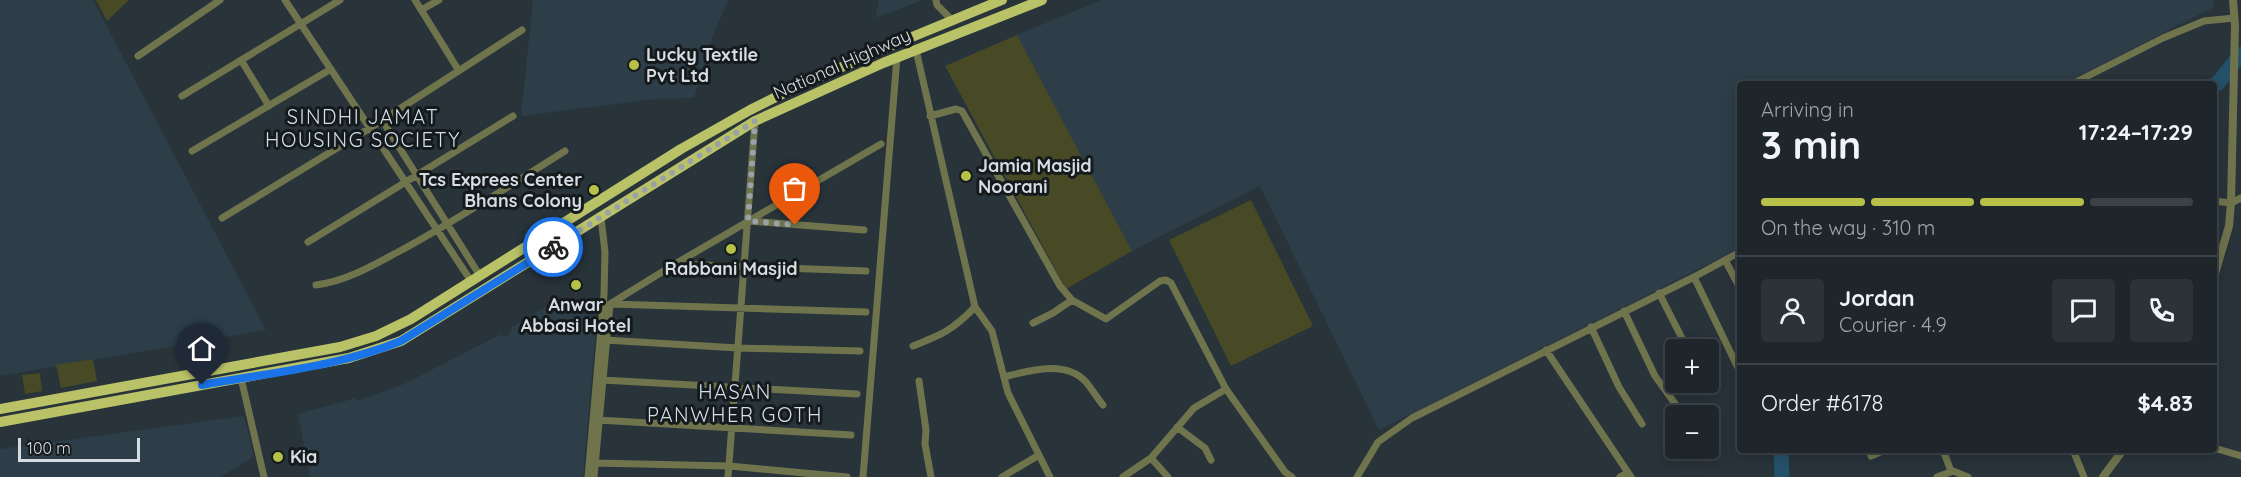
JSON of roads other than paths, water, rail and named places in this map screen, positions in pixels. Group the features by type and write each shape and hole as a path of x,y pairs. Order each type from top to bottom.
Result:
{"highway":[{"name":"National Highway","path":"0,409 340,347 376,336 411,319 683,147 750,110 857,60 1002,0"},
{"name":"National Highway","path":"0,422 349,358 401,341 755,121 897,57 1041,0"}],"street":[{"path":"138,56 220,0"},
{"path":"285,0 438,231 475,278"},
{"path":"182,96 340,0"},
{"path":"415,0 459,71"},
{"path":"422,10 439,0"},
{"path":"936,0 937,5 953,21"},
{"path":"2078,81 2163,38 2204,21 2235,12 2231,203 2229,226 2217,267"},
{"path":"222,218 370,128 522,30"},
{"path":"916,50 975,307 992,331 1008,393 1050,477"},
{"path":"863,477 897,57"},
{"path":"240,60 269,106"},
{"path":"192,151 331,69"},
{"path":"930,116 956,109 962,111 1060,286 1072,300 1106,319 1160,281 1166,280 1171,283 1226,389 1285,472 1292,477"},
{"path":"308,242 513,116"},
{"path":"382,120 447,224 475,278"},
{"path":"728,477 746,267 755,121"},
{"path":"610,304 881,144"},
{"path":"316,285 334,283 360,273 438,231 566,152"},
{"path":"2217,201 2231,203 2241,198"},
{"path":"588,477 604,295 605,252 601,218"},
{"path":"748,221 864,231"},
{"path":"1357,477 1378,442 1412,418 1737,254"},
{"path":"1725,260 1737,282"},
{"path":"675,264 866,271"},
{"path":"1694,277 1737,366"},
{"path":"1659,293 1682,339"},
{"path":"1033,323 1072,300"},
{"path":"610,304 866,312"},
{"path":"594,477 610,304"},
{"path":"913,346 957,326 975,307"},
{"path":"1624,311 1655,376 1676,405"},
{"path":"1591,327 1619,387 1642,424"},
{"path":"605,340 738,348 860,351"},
{"path":"1546,350 1629,475 1620,477"},
{"path":"1004,377 1035,369 1058,368 1084,380 1103,405"},
{"path":"241,378 264,477"},
{"path":"602,380 857,394"},
{"path":"919,381 926,430 925,444 931,477"},
{"path":"1123,477 1151,458 1194,408 1226,389"},
{"path":"598,420 851,435"},
{"path":"1177,427 1205,448 1211,460"},
{"path":"2217,449 2241,456"},
{"path":"1871,456 1878,453"},
{"path":"1945,453 1956,474"},
{"path":"2074,453 2084,477"},
{"path":"2103,477 2121,453"},
{"path":"1002,477 1039,455"},
{"path":"1151,458 1168,477"},
{"path":"595,463 729,466 848,477"},
{"path":"1937,477 1956,474 1968,477"}],"waterway":[{"path":"2217,84 2241,54"},
{"path":"1781,453 1782,477"}],"place":[{"name":"Lucky Textile Pvt Ltd","path":"634,65"},
{"name":"Jamia Masjid Noorani","path":"966,176"},
{"name":"Tcs Exprees Center Bhans Colony","path":"594,190"},
{"name":"Rabbani Masjid","path":"731,249"},
{"name":"Anwar Abbasi Hotel","path":"576,285"},
{"name":"Kia","path":"278,457"}],"district":[{"name":"SINDHI JAMAT HOUSING SOCIETY","path":"363,128"},
{"name":"HASAN PANWHER GOTH","path":"735,404"}]}
